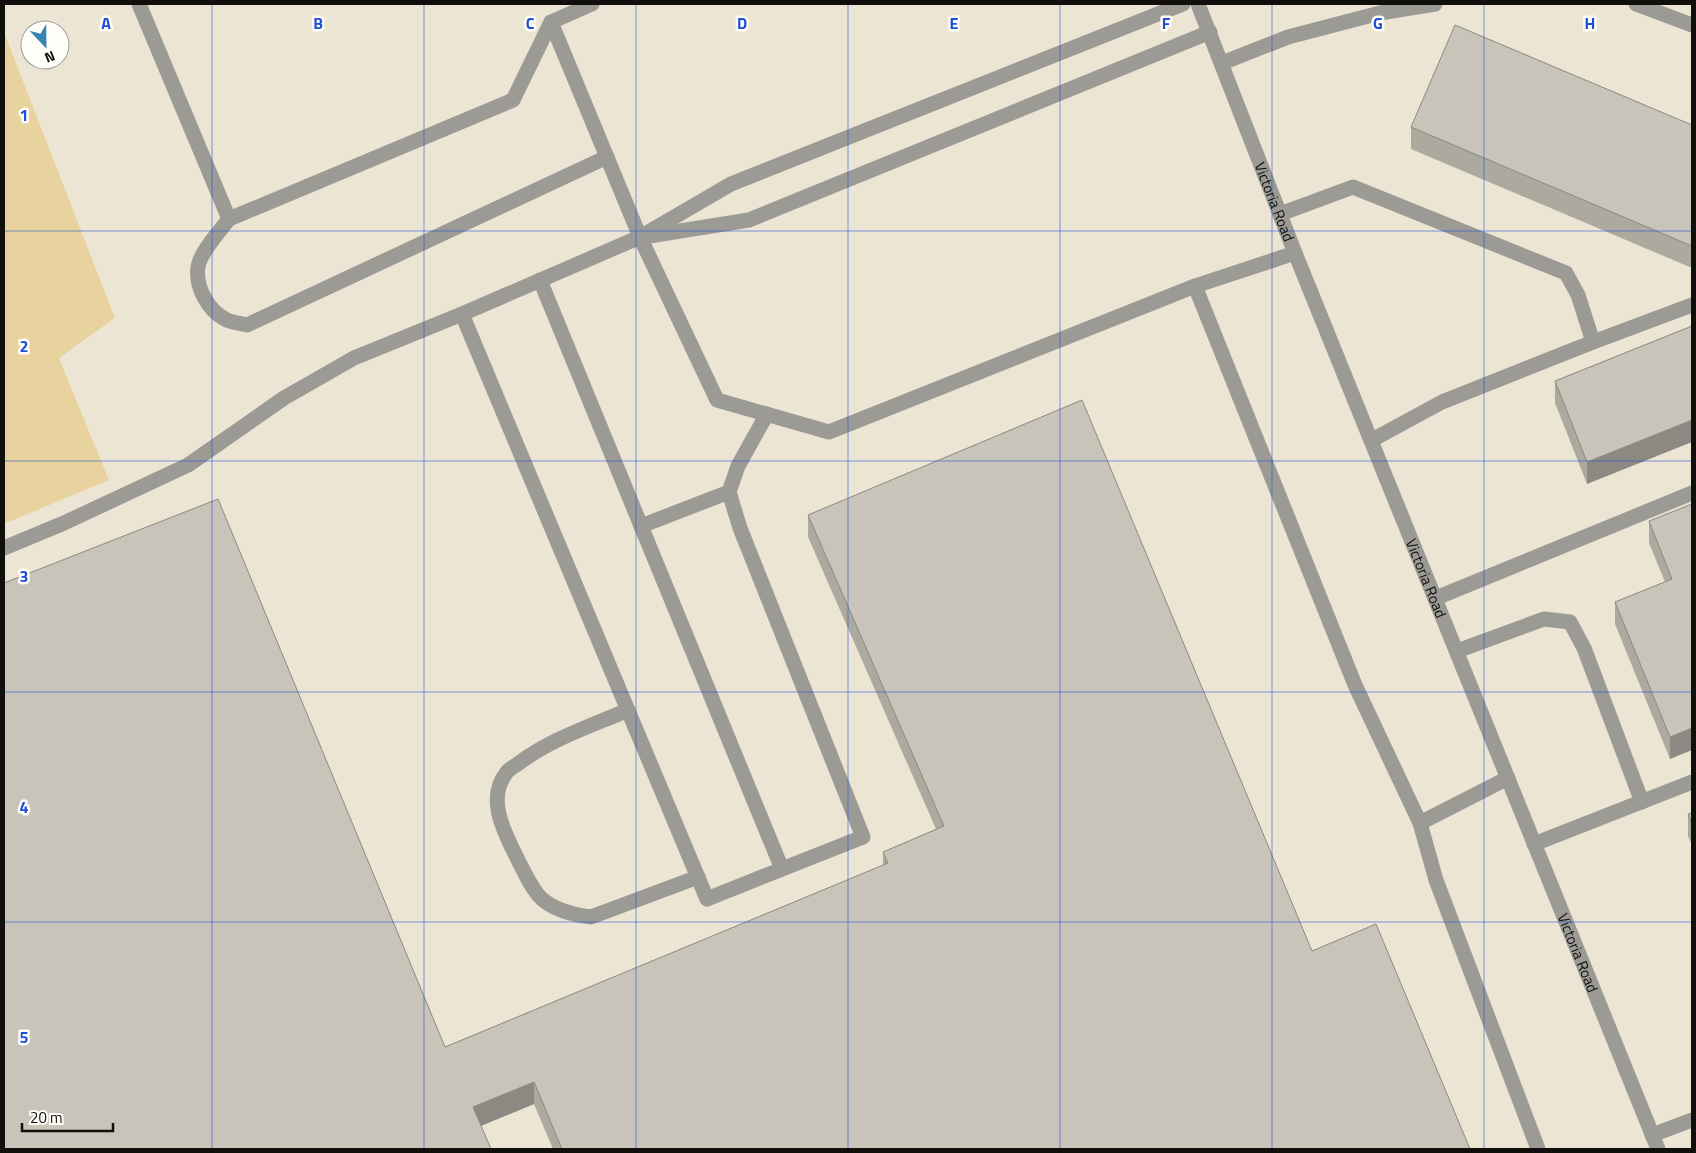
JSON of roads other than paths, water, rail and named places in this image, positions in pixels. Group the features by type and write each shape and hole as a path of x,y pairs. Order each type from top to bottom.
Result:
{"street":[{"path":"140,4 229,219"},
{"path":"592,4 551,22 513,100 229,219 206,251 198,267 200,286 209,306 226,320 248,325 606,157"},
{"path":"4,548 188,465 284,398 354,358 462,314 640,237 731,184 1183,4"},
{"name":"Victoria Road","path":"1198,4 1295,253 1655,1142"},
{"path":"1222,63 1288,37 1380,12 1434,4"},
{"path":"1636,4 1692,25"},
{"path":"551,22 640,237 717,400 830,432 1195,286 1295,253"},
{"path":"640,237 749,220 1210,32"},
{"path":"1280,214 1353,187 1566,273 1578,295 1593,342"},
{"path":"540,280 782,869"},
{"path":"1195,286 1355,685 1420,823 1436,880 1538,1149"},
{"path":"1372,440 1442,402 1692,305"},
{"path":"462,314 707,899 863,837 740,528 729,492 738,466 767,414"},
{"path":"641,526 729,492"},
{"path":"1436,598 1692,493"},
{"path":"1457,651 1544,619 1570,622 1584,648 1642,802"},
{"path":"628,710 535,751 507,772 498,789 498,810 504,832 528,880 542,899 559,910 576,916 591,917 698,877"},
{"path":"1420,823 1508,778"},
{"path":"1534,844 1692,782"},
{"path":"1655,1142 1692,1120"}]}
